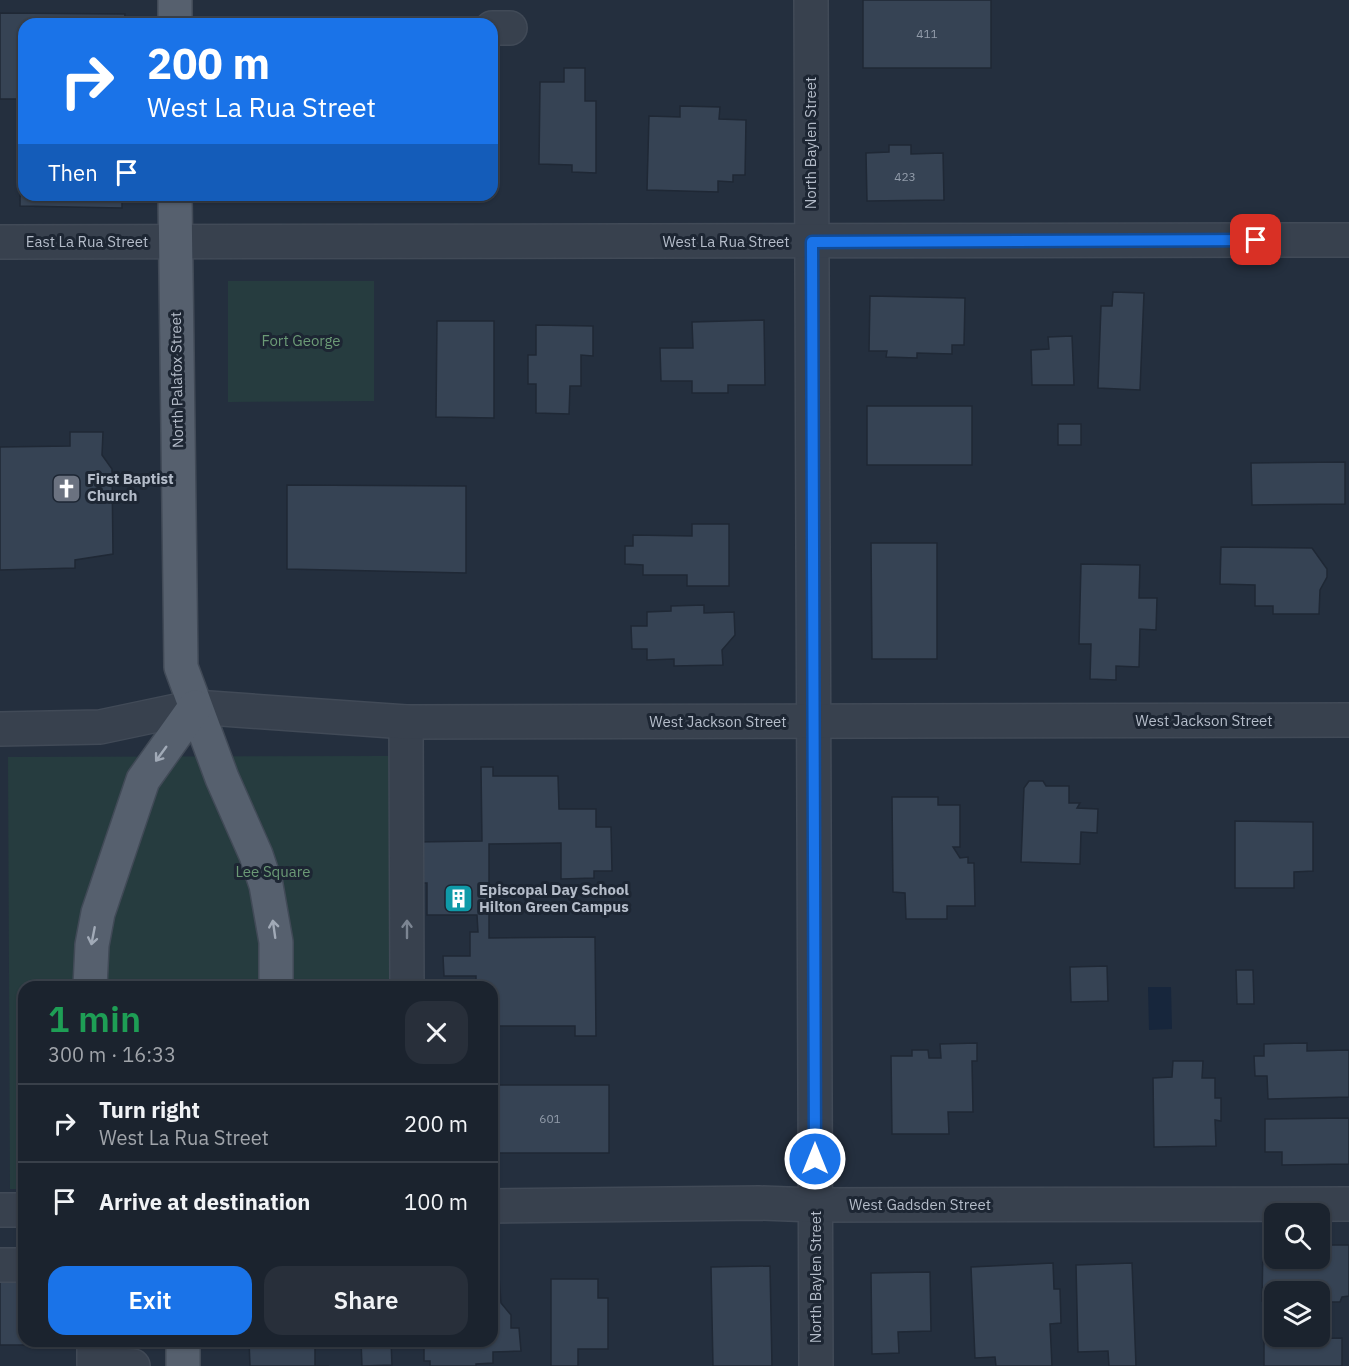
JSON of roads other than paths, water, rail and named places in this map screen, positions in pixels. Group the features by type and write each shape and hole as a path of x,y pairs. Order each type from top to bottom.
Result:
{"main road":[{"path":"175,0 175,18"},
{"name":"North Palafox Street","path":"175,201 181,667 222,778 256,855 266,885 276,942 276,981"},
{"path":"90,981 92,945 98,913 143,780 195,707"},
{"path":"183,1347 183,1366"}],"street":[{"name":"North Baylen Street","path":"811,0 816,1366"},
{"name":"West La Rua Street","path":"175,242 1349,240"},
{"name":"East La Rua Street","path":"0,242 175,242"},
{"name":"West Jackson Street","path":"0,729 100,727 195,707 406,722 1349,720"},
{"path":"406,722 407,981"},
{"name":"West Gadsden Street","path":"498,1206 759,1203 815,1205 1349,1204"},
{"path":"0,1210 18,1210"},
{"path":"0,1265 18,1265"},
{"path":"94,1357 132,1366"}],"water":[{"path":"1148,987 1171,987 1172,1029 1149,1030"}],"place":[{"name":"First Baptist Church","path":"66,488"},
{"name":"Episcopal Day School Hilton Green Campus","path":"458,899"}],"park label":[{"name":"Fort George","path":"301,341"},
{"name":"Lee Square","path":"273,872"}]}
